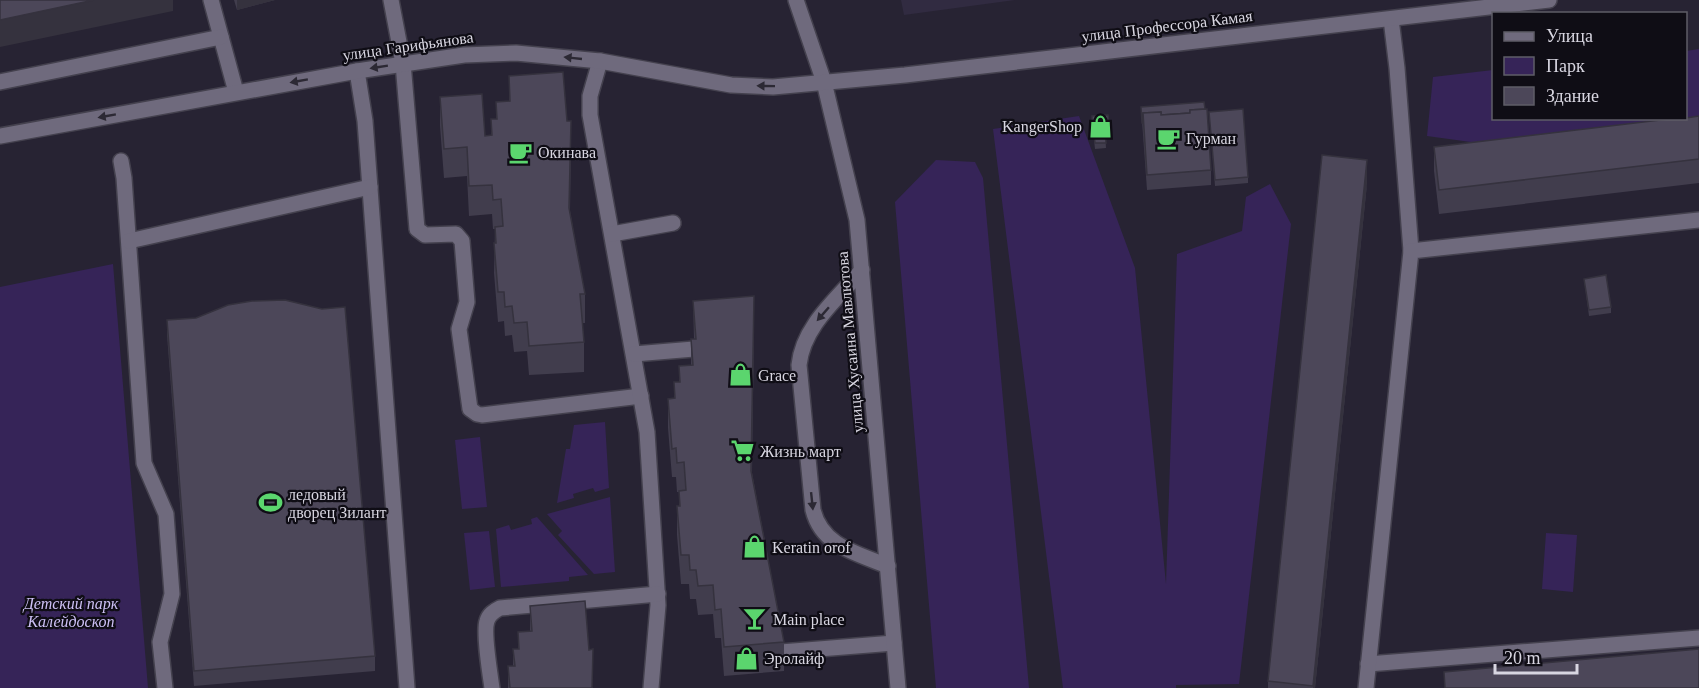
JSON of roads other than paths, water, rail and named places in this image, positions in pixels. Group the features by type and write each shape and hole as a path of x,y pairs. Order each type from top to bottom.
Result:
{"street":[{"path":"211,0 236,92"},
{"path":"391,0 403,63 417,228 425,235 456,234 462,241 467,302 459,329 470,409 482,415 641,396"},
{"name":"улица Хусаина Мавлютова","path":"796,0 824,82 857,220 898,688"},
{"name":"улица Профессора Камая","path":"824,82 905,75 1391,19 1439,6 1550,0"},
{"path":"1366,688 1411,251 1391,19"},
{"path":"0,81 221,37"},
{"name":"улица Гарифьянова","path":"0,136 236,92 403,63 464,55 516,52 600,61 731,85 773,87 824,82"},
{"path":"600,61 590,96 590,115 647,432 658,594 651,688"},
{"path":"357,71 365,121 407,688"},
{"path":"121,162 129,241 144,462 166,514 172,594 160,642 165,688"},
{"path":"129,241 370,187"},
{"path":"1411,251 1699,219"},
{"path":"612,234 673,223"},
{"path":"862,270 810,329 802,346 799,365 816,522 822,532 843,547 888,566"},
{"path":"634,354 694,349"},
{"path":"492,688 486,625 490,614 495,610 658,594"},
{"path":"1368,664 1699,638"},
{"path":"781,652 894,643"}],"place":[{"name":"KangerShop","path":"1100,126"},
{"name":"Гурман","path":"1168,138"},
{"name":"Окинава","path":"520,152"},
{"name":"Grace","path":"740,375"},
{"name":"Жизнь март","path":"742,451"},
{"name":"ледовый дворец Зилант","path":"270,503"},
{"name":"Keratin orof","path":"754,547"},
{"name":"Main place","path":"755,619"},
{"name":"Эролайф","path":"746,658"}],"park label":[{"name":"Детский парк Калейдоскоп","path":"71,612"}]}
